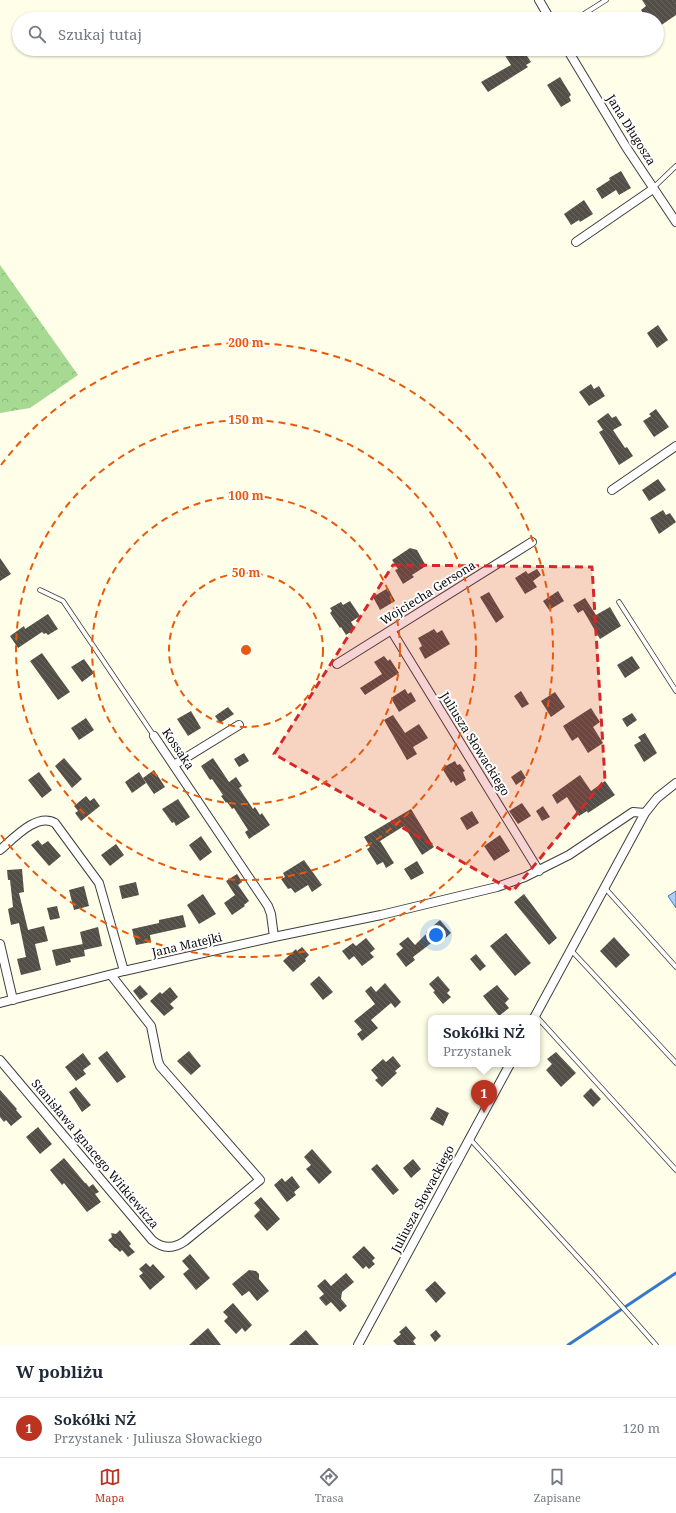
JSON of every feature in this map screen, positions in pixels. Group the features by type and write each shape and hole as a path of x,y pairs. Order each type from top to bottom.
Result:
{"street":[{"path":"539,0 546,12"},
{"name":"Jana Długosza","path":"571,56 626,147 676,222"},
{"path":"576,242 653,189"},
{"path":"612,490 676,446"},
{"name":"Wojciecha Gersona","path":"337,664 532,542"},
{"name":"Juliusza Słowackiego","path":"391,630 539,871"},
{"path":"174,765 239,725"},
{"name":"Kossaka","path":"154,736 268,906 271,914 274,937"},
{"path":"536,1015 644,813 657,798 676,783"},
{"path":"539,871 569,855 633,812 644,813"},
{"path":"0,850 29,826 35,823 47,821 55,824 99,883 124,972"},
{"name":"Jana Matejki","path":"0,1003 111,975 274,937 381,915 497,887 539,871"},
{"path":"0,944 13,1000"},
{"name":"Stanisława Ignacego Witkiewicza","path":"0,1060 152,1240 168,1247 175,1247 185,1241 260,1180 160,1066 151,1026 111,975"},
{"name":"Juliusza Słowackiego","path":"358,1345 508,1067"}],"lane":[{"path":"587,12 606,0"},
{"path":"653,189 676,166"},
{"name":"Kossaka","path":"40,590 63,601 154,736"},
{"path":"619,602 676,691"},
{"path":"605,888 676,967"},
{"path":"570,950 676,1063"},
{"path":"540,1022 676,1170"},
{"path":"470,1139 656,1345"}],"highlighted area":[{"path":"393,565 592,567 605,780 513,891 274,754"}],"green space":[{"path":"0,265 78,375 30,408 0,413"}],"water":[{"path":"676,891 676,908 668,896"}],"building":[{"path":"642,0 676,0 676,15 664,23 664,12 642,12 641,10 646,6"},
{"path":"505,56 527,56 531,62 526,65 528,67 488,92 481,82 511,65"},
{"path":"560,77 571,95 569,97 571,101 561,107 547,85"},
{"path":"621,171 631,188 619,195 616,190 602,199 596,189 610,180 609,178"},
{"path":"584,200 593,214 580,222 579,220 571,225 564,214"},
{"path":"658,325 668,340 657,348 647,333"},
{"path":"591,384 594,389 599,386 605,396 589,406 579,392"},
{"path":"656,409 669,427 654,437 643,421 651,416 649,414"},
{"path":"608,413 612,418 616,416 622,425 613,430 625,448 627,447 633,456 619,465 599,432 603,430 597,421"},
{"path":"658,479 666,490 649,501 642,490"},
{"path":"663,510 666,515 670,513 676,522 659,534 650,518"},
{"path":"410,548 417,550 426,566 412,575 414,577 403,584 395,570 398,569 392,560"},
{"path":"0,558 11,574 0,581"},
{"path":"537,569 541,575 533,581 537,587 525,594 515,578 526,571 528,574"},
{"path":"388,588 395,601 380,610 373,597"},
{"path":"558,591 564,601 549,610 543,601"},
{"path":"489,592 504,617 496,623 480,597"},
{"path":"585,598 596,615 610,607 621,626 600,639 583,610 578,613 573,605"},
{"path":"350,601 360,616 351,622 355,629 346,635 330,613 332,611 330,608 341,602 343,605"},
{"path":"48,614 58,629 48,635 42,632 18,648 10,636 24,626 25,629"},
{"path":"434,629 437,633 442,630 450,644 425,659 419,648 422,646 418,638"},
{"path":"42,653 70,692 58,700 30,661"},
{"path":"384,656 388,661 390,659 399,673 365,695 360,688 382,674 374,662"},
{"path":"632,656 640,668 625,678 617,665"},
{"path":"84,659 94,673 82,682 71,667"},
{"path":"405,689 408,694 411,692 416,701 399,712 391,698"},
{"path":"521,691 529,704 522,708 514,696"},
{"path":"555,692 565,707 551,717 541,701"},
{"path":"228,707 234,714 220,723 215,716"},
{"path":"591,708 600,722 593,727 603,743 588,753 578,737 572,741 563,726"},
{"path":"191,711 201,728 188,736 177,719"},
{"path":"632,713 637,720 627,727 622,719"},
{"path":"393,715 405,733 419,724 428,738 413,747 417,754 407,760 384,720"},
{"path":"86,718 94,730 79,740 71,728"},
{"path":"645,733 657,753 644,762 634,745 641,741 638,737"},
{"path":"244,753 249,761 239,767 234,759"},
{"path":"64,758 82,779 72,788 55,766"},
{"path":"213,758 229,782 236,777 242,786 239,788 253,809 255,807 260,815 262,813 270,825 249,839 245,832 248,830 234,808 232,809 227,802 226,803 221,796 223,795 212,779 210,780 201,766"},
{"path":"455,761 457,765 460,764 465,771 463,772 466,780 456,786 453,781 451,783 442,768"},
{"path":"154,770 165,787 154,794 143,778"},
{"path":"521,770 526,778 516,785 511,777"},
{"path":"39,772 52,790 42,798 28,780"},
{"path":"139,772 146,783 132,793 125,782"},
{"path":"580,775 591,791 605,781 615,795 588,813 587,811 579,816 567,797 557,804 552,795"},
{"path":"86,796 90,801 94,798 100,806 81,821 75,813 78,811 74,806"},
{"path":"178,799 190,817 176,826 162,809"},
{"path":"522,803 531,816 518,824 509,811"},
{"path":"543,806 550,817 542,821 536,811"},
{"path":"411,809 434,847 422,855 404,826 380,841 394,863 386,868 383,862 377,865 367,849 370,847 364,837"},
{"path":"472,811 479,823 467,830 460,818"},
{"path":"500,835 510,851 494,861 484,846"},
{"path":"201,836 212,852 200,861 189,845"},
{"path":"38,840 42,845 48,841 61,856 49,866 31,845"},
{"path":"116,844 124,855 110,866 101,855"},
{"path":"304,860 322,885 312,892 308,885 295,893 291,888 288,889 281,879 285,877 283,873"},
{"path":"417,861 424,873 411,880 404,869"},
{"path":"22,869 24,892 19,893 28,930 44,926 48,941 35,944 41,970 21,975 17,959 26,957 19,923 11,925 8,909 13,907 10,880 8,880 7,870"},
{"path":"237,874 242,882 238,885 249,901 244,905 245,906 232,915 224,903 235,895 226,881"},
{"path":"136,882 139,895 122,899 119,886"},
{"path":"84,886 89,906 74,910 69,890"},
{"path":"203,894 216,914 199,924 187,905"},
{"path":"524,894 557,938 549,945 514,902"},
{"path":"57,906 60,918 50,920 47,908"},
{"path":"183,915 186,927 150,935 151,942 136,945 132,929 159,923 159,920"},
{"path":"440,920 451,933 442,941 440,939 435,943 433,941 413,957 415,960 406,967 396,954 403,948 399,944 408,937 415,945 427,933 426,932"},
{"path":"98,927 102,946 84,950 80,932"},
{"path":"506,933 531,963 515,976 490,946"},
{"path":"614,937 630,955 616,968 600,951"},
{"path":"366,938 375,949 370,953 374,957 362,966 354,956 349,960 342,951 353,943 356,946"},
{"path":"83,944 85,956 70,959 71,962 56,966 52,950"},
{"path":"302,947 309,955 305,959 306,961 293,972 283,961 296,949 297,951"},
{"path":"476,954 486,966 480,971 470,959"},
{"path":"319,976 333,992 323,1000 310,984"},
{"path":"438,976 450,990 447,993 451,997 443,1004 433,992 435,991 429,984"},
{"path":"385,983 401,1002 395,1008 391,1003 371,1020 378,1028 362,1041 357,1034 362,1030 354,1021 375,1004 365,991 371,986 376,992"},
{"path":"140,985 148,994 140,1000 133,991"},
{"path":"497,985 509,999 505,1003 509,1008 498,1015 483,996"},
{"path":"170,987 178,997 170,1004 174,1008 164,1016 150,1001 160,992 162,994"},
{"path":"107,1051 126,1077 117,1083 98,1058"},
{"path":"189,1051 201,1066 191,1075 177,1061"},
{"path":"556,1052 576,1073 561,1087 546,1070 552,1064 547,1059"},
{"path":"83,1053 91,1064 83,1070 86,1074 76,1081 65,1067"},
{"path":"393,1056 401,1066 395,1071 397,1073 382,1087 375,1080 378,1078 371,1070 383,1059 386,1062"},
{"path":"76,1087 91,1105 82,1112 69,1092"},
{"path":"591,1088 601,1099 593,1107 583,1096"},
{"path":"0,1090 22,1117 11,1126 6,1120 4,1122 0,1117"},
{"path":"437,1107 449,1113 443,1126 430,1119"},
{"path":"38,1127 52,1144 40,1154 26,1137"},
{"path":"312,1149 332,1172 319,1184 306,1169 311,1165 304,1157"},
{"path":"64,1158 89,1187 93,1184 99,1192 95,1194 101,1202 87,1212 64,1183 62,1185 50,1170"},
{"path":"413,1159 421,1169 411,1178 403,1168"},
{"path":"377,1164 399,1190 393,1195 371,1169"},
{"path":"292,1176 300,1187 294,1192 296,1195 287,1202 274,1185 282,1178 285,1182"},
{"path":"261,1197 280,1219 267,1231 254,1216 260,1210 254,1203"},
{"path":"120,1230 131,1244 129,1246 135,1252 128,1257 122,1250 120,1252 115,1248 108,1240 112,1237 111,1233 116,1234"},
{"path":"364,1246 375,1258 372,1261 375,1264 369,1269 366,1266 363,1269 352,1257"},
{"path":"190,1254 210,1278 196,1290 183,1274 189,1269 182,1261"},
{"path":"146,1263 150,1267 153,1264 165,1277 150,1290 139,1276 143,1273 139,1269"},
{"path":"249,1270 256,1271 259,1274 259,1279 269,1291 257,1301 249,1291 242,1296 232,1284"},
{"path":"346,1273 354,1282 342,1292 341,1299 347,1306 340,1312 331,1302 326,1306 319,1298 324,1294 317,1286 325,1279 331,1286"},
{"path":"435,1281 446,1293 436,1303 425,1290"},
{"path":"233,1303 252,1325 245,1332 242,1328 236,1334 224,1321 228,1317 223,1312"},
{"path":"406,1326 416,1338 413,1341 416,1345 397,1345 393,1341 401,1334 399,1332"},
{"path":"208,1328 221,1345 189,1345"},
{"path":"306,1330 319,1345 289,1345"},
{"path":"436,1330 441,1336 435,1342 430,1335"}],"waterway":[{"path":"568,1345 676,1273"}],"place":[{"name":"Sokółki NŻ","path":"484,1113"}]}
